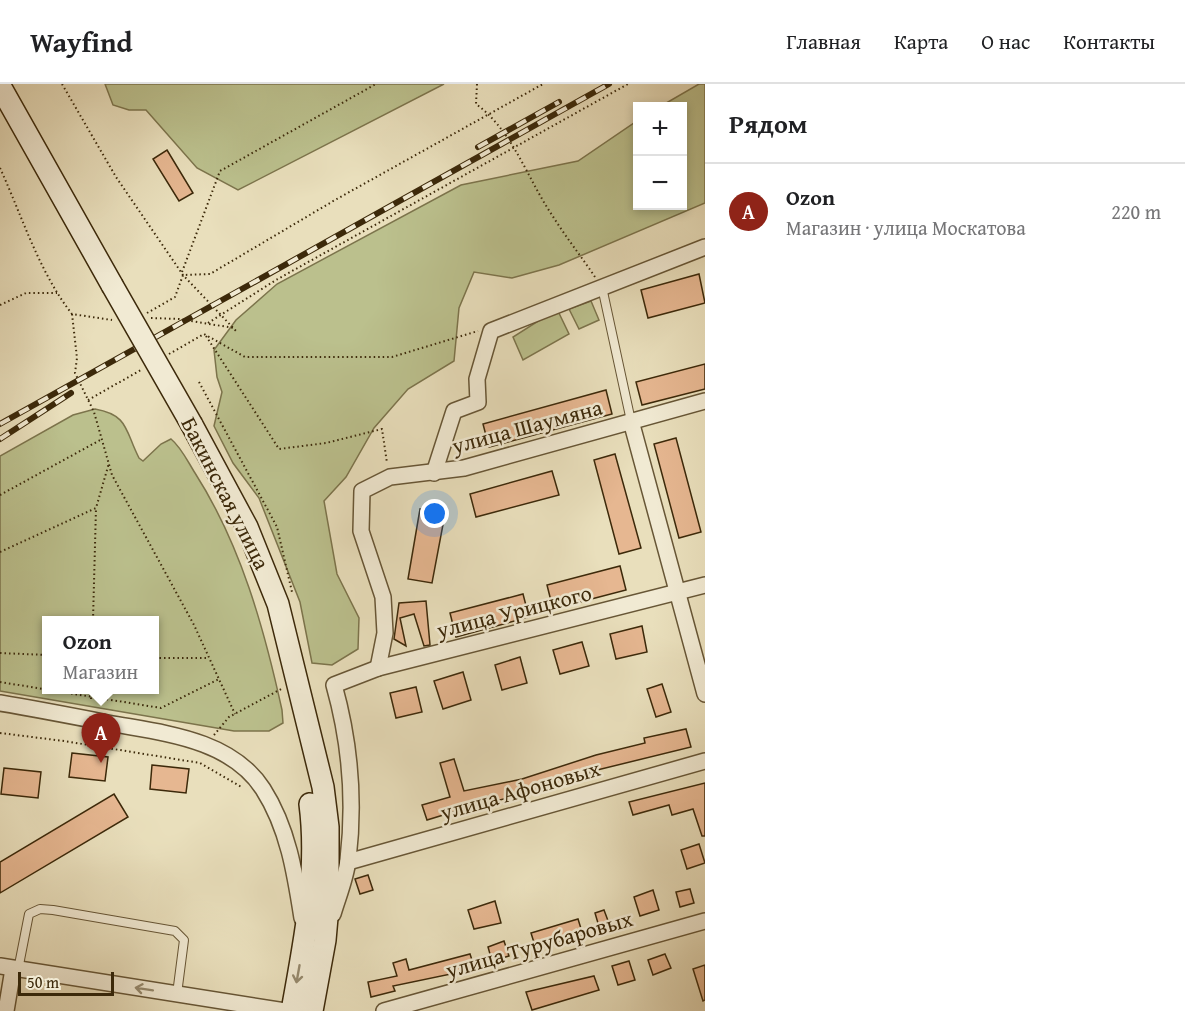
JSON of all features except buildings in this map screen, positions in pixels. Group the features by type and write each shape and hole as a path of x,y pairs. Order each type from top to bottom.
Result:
{"main road":[{"name":"Бакинская улица","path":"0,86 107,288"},
{"name":"Бакинская улица","path":"0,112 107,288 247,527 266,569 286,627 323,787 328,848 315,938"},
{"name":"Бакинская улица","path":"187,428 251,569 271,626 308,787 313,827 315,938"},
{"path":"292,1011 315,938"},
{"path":"312,1011 315,938"}],"street":[{"path":"434,473 454,411 478,402 477,379 491,331 705,247"},
{"name":"улица Шаумяна","path":"378,668 385,633 383,597 362,531 362,491 390,477 464,468 705,401"},
{"path":"631,422 705,694"},
{"name":"улица Урицкого","path":"348,862 352,787 346,727 334,685 378,668 705,585"},
{"path":"0,703 162,733 205,745 238,762 251,774 273,806 290,850 315,938"},
{"name":"улица Афоновых","path":"348,862 705,761"},
{"path":"315,938 348,862"},
{"name":"улица Турубаровых","path":"384,1011 705,921"},
{"path":"6,1011 10,968 285,1011"}],"lane":[{"path":"603,287 631,422"},
{"path":"10,968 29,914 39,909 53,910 175,932 183,940 177,994"}],"path":[{"path":"62,84 116,177 183,274 224,314 237,332"},
{"path":"146,313 175,297 220,171 376,84"},
{"path":"477,84 476,104 490,114 514,148 551,214 603,287"},
{"path":"183,274 210,274 335,200 543,84"},
{"path":"208,323 286,274 628,84"},
{"path":"0,168 57,293 72,314 77,358 75,373 88,400 112,475 195,625 235,714"},
{"path":"0,304 26,293 57,293"},
{"path":"72,314 117,320"},
{"path":"144,318 208,323 234,328"},
{"path":"204,334 245,357 392,357 479,330"},
{"path":"165,356 204,334"},
{"path":"204,334 279,449 326,443 382,429 390,477"},
{"path":"88,400 146,367"},
{"path":"0,495 102,439"},
{"path":"93,616 96,508 109,463"},
{"path":"0,552 96,508"},
{"path":"0,652 42,656"},
{"path":"159,658 209,658"},
{"path":"64,694 160,708 219,679"},
{"path":"0,682 42,690"},
{"path":"205,745 235,714 285,686"},
{"path":"91,694 91,699"},
{"path":"0,733 200,763 243,788"}],"green space":[{"path":"105,84 444,84 238,190 197,168 146,110 129,110 113,105"},
{"path":"699,84 705,84 705,203 559,265 512,278 474,272 459,308 454,361 408,389 374,428 346,477 324,501 337,574 359,618 358,649 332,665 312,663 300,602 259,498 233,463 214,426 222,392 217,377 214,350 236,320 277,284 461,185 578,161 633,124 633,210 687,210 687,102 668,102"},
{"path":"591,301 599,320 579,329 569,309"},
{"path":"557,309 569,334 523,360 513,337"},
{"path":"95,409 114,415 120,420 139,458 143,461 161,444 171,439 175,442 211,500 238,558 259,618 282,710 283,723 269,731 234,731 0,691 0,456 73,415"}],"railway":[{"path":"0,424 609,84"},
{"path":"478,147 559,102"},
{"path":"0,439 71,393"}],"place":[{"name":"Ozon","path":"101,763"}]}
